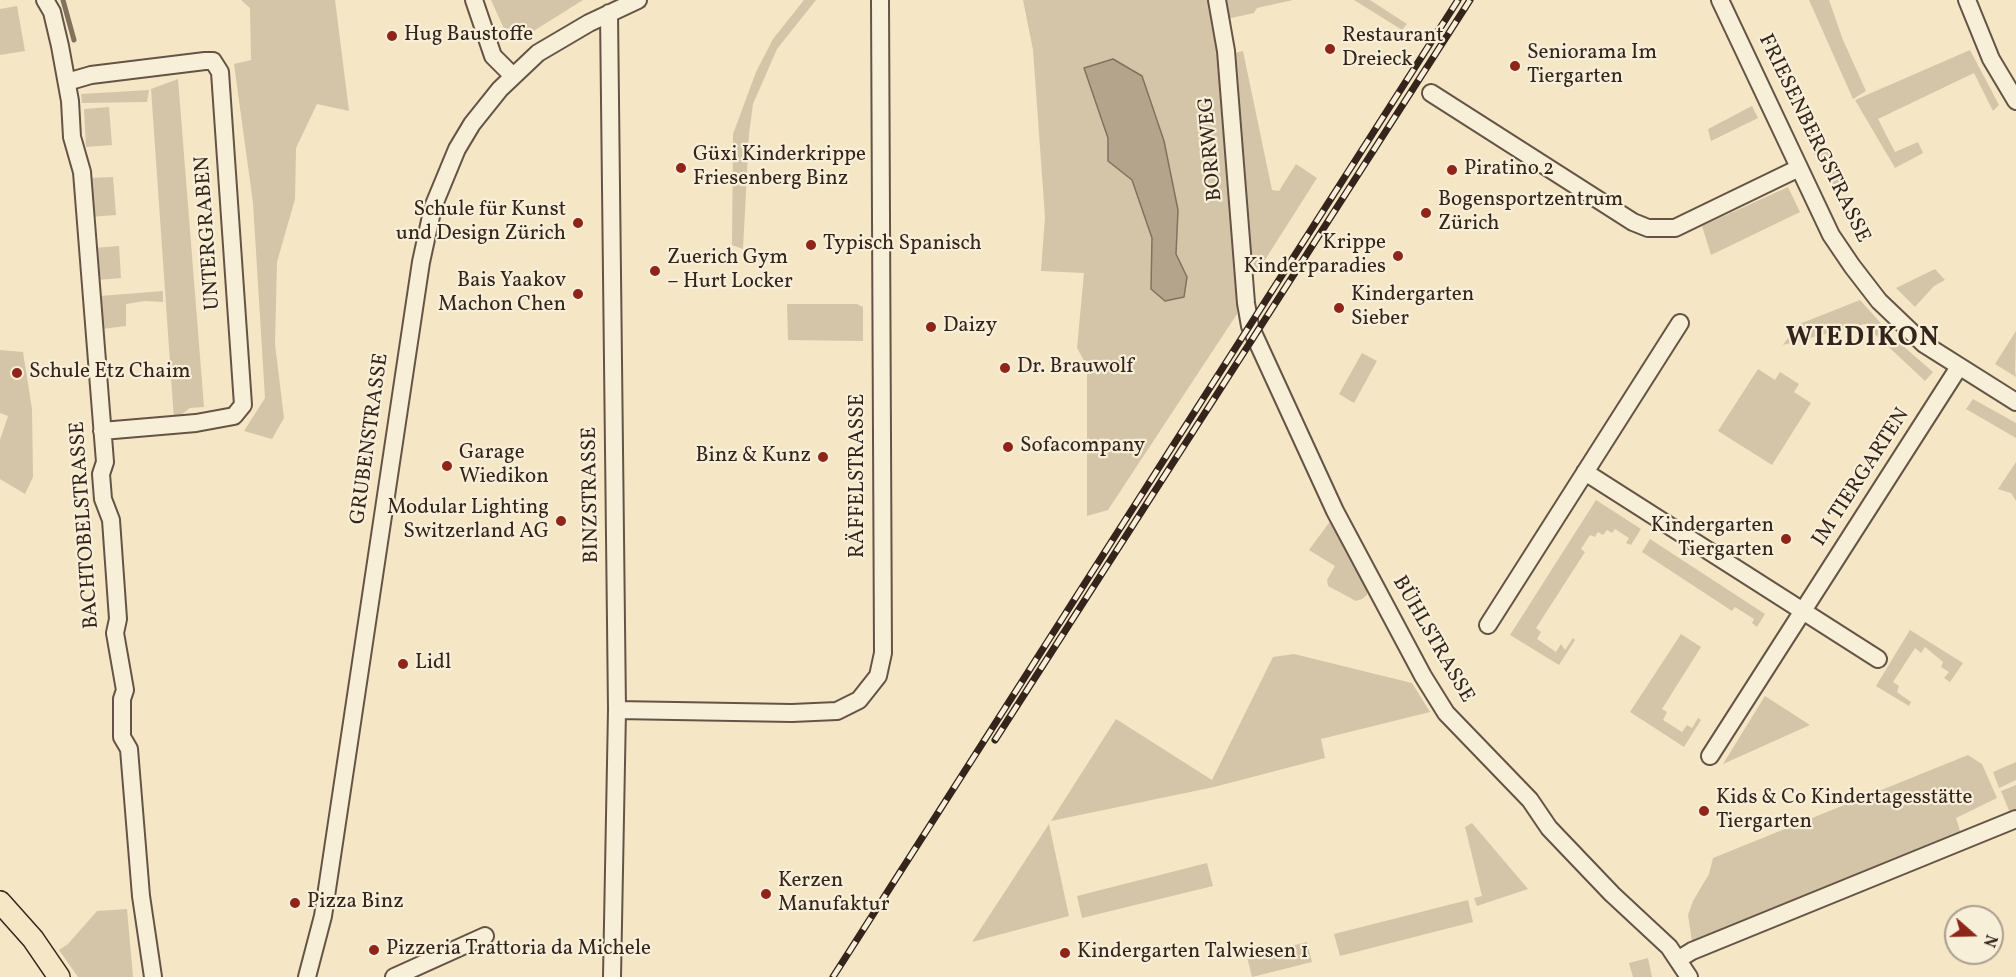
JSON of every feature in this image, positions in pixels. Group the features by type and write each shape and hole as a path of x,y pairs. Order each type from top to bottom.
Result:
{"main road":[{"path":"0,902 33,939 59,977"}],"street":[{"name":"BACHTOBELSTRASSE","path":"45,0 52,12 67,82 72,137 82,172 105,462 101,474 103,499 111,520 118,620 115,633 125,690 122,699 122,737 129,749 141,896 153,977"},
{"path":"474,0 493,56 513,76"},
{"name":"GRUBENSTRASSE","path":"307,977 323,916 428,224 441,182 457,149 490,100 513,76 538,53 609,13 638,0"},
{"name":"RÄFFELSTRASSE","path":"617,710 792,713 837,711 867,693 880,669 883,653 880,0"},
{"name":"BORRWEG","path":"1217,0 1226,48 1247,296"},
{"name":"FRIESENBERGSTRASSE","path":"1720,0 1831,235 1867,285 1910,332 1959,367 2016,402"},
{"path":"1967,0 1991,59 2016,101"},
{"name":"BINZSTRASSE","path":"609,13 617,710 612,977"},
{"name":"UNTERGRABEN","path":"67,82 91,75 205,61 213,61 220,72 243,405 234,416 196,423 102,431"},
{"path":"1431,93 1633,222 1648,228 1675,228 1799,168"},
{"name":"BÜHLSTRASSE","path":"1247,296 1250,326 1330,500 1437,699 1456,726 1530,800 1549,828 1679,959 1689,977"},
{"path":"1488,625 1680,323"},
{"name":"IM TIERGARTEN","path":"1710,756 1959,367"},
{"path":"1585,472 1878,659"},
{"path":"1679,959 1702,946 2016,819"},
{"path":"394,977 484,936"}],"shaded area":[{"path":"241,0 335,0 349,111 317,104 296,148 295,199 277,262 275,344 284,418 272,439 244,431 265,398 253,203 234,64 251,60 250,8"},
{"path":"491,0 583,0 524,37 512,37 506,33"},
{"path":"804,0 816,0 777,49 753,104 749,134 743,249 732,245 733,134 756,72 773,39"},
{"path":"1023,0 1212,0 1214,11 1242,317 1237,307 1237,314 1108,510 1087,516 1087,366 1077,348 1084,273 1041,271 1045,217 1033,50"},
{"path":"1223,0 1293,0 1257,8 1254,13 1227,19"},
{"path":"1354,0 1370,0 1407,24 1402,30"},
{"path":"1809,0 1829,0 1843,40 1866,91 1853,99"},
{"path":"17,6 25,51 0,55 0,9"},
{"path":"1970,50 1999,105 1993,111 1974,73 1878,119 1895,152 1918,142 1923,153 1895,168 1855,100"},
{"path":"1243,51 1272,190 1279,191 1296,164 1317,178 1256,274 1250,276 1231,54"},
{"path":"1113,59 1142,76 1164,141 1178,210 1176,254 1187,277 1184,297 1165,301 1151,289 1152,238 1132,180 1108,161 1108,138 1084,68"},
{"path":"178,79 204,407 190,408 174,420 151,89"},
{"path":"149,90 147,102 82,103 81,94"},
{"path":"1752,106 1758,118 1711,141 1708,129"},
{"path":"109,107 112,145 86,147 84,109"},
{"path":"1823,144 1848,188 1836,195 1812,150"},
{"path":"113,177 116,215 90,217 88,178"},
{"path":"1788,187 1800,212 1711,255 1702,226"},
{"path":"119,246 121,278 97,280 94,248"},
{"path":"1935,269 1945,280 1934,286 1915,307 1896,288"},
{"path":"163,291 163,302 145,301 126,304 126,326 102,329 100,296"},
{"path":"1860,300 1895,339 1933,372 1925,381 1864,324 1783,345 1797,325"},
{"path":"787,304 857,304 863,307 863,341 788,340"},
{"path":"2016,331 2015,370 2016,377 1995,364"},
{"path":"0,350 23,352 32,409 33,477 25,494 0,479 0,440 8,416 0,413"},
{"path":"1362,353 1377,361 1354,403 1339,394"},
{"path":"1758,369 1775,380 1780,372 1799,384 1794,392 1811,403 1772,465 1718,431"},
{"path":"1973,399 2016,423 2016,438 1966,409"},
{"path":"2016,462 2016,501 2011,493 1998,489"},
{"path":"1596,500 1641,529 1631,545 1626,543 1629,538 1615,529 1612,533 1607,530 1603,535 1598,532 1595,537 1590,535 1581,549 1585,552 1536,628 1541,632 1537,639 1556,652 1561,644 1565,650 1573,638 1575,640 1559,665 1510,635"},
{"path":"1331,520 1367,588 1367,595 1362,599 1356,601 1328,586 1327,580 1335,566 1309,550"},
{"path":"1650,539 1765,614 1757,627 1752,623 1754,619 1735,607 1732,611 1642,552"},
{"path":"1910,630 1963,663 1950,682 1944,678 1949,672 1941,667 1943,662 1925,647 1921,653 1915,648 1893,682 1899,686 1897,692 1911,702 1909,706 1876,686"},
{"path":"1681,634 1701,647 1662,709 1667,712 1663,720 1682,732 1687,725 1692,728 1698,718 1701,720 1684,747 1630,712"},
{"path":"1294,654 1412,683 1430,712 1321,739 1325,758 1214,787 1051,821 1116,719 1212,780 1273,657"},
{"path":"1765,696 1810,725 1723,764"},
{"path":"1968,755 1982,764 1997,798 1956,818 1960,831 1692,941 1688,915 1693,901 1709,874 1713,858"},
{"path":"2016,762 2016,780 1999,788 1993,772"},
{"path":"2016,785 2016,810 2010,813 2001,791"},
{"path":"1472,823 1528,889 1477,906 1474,898 1482,896 1465,827"},
{"path":"1049,824 1069,916 972,942"},
{"path":"1207,863 1213,886 1082,918 1077,896"},
{"path":"1468,900 1473,922 1340,956 1334,934"},
{"path":"127,909 133,977 78,977 59,950 68,944 97,911"},
{"path":"1307,942 1312,962 1252,977 1247,957"},
{"path":"1648,958 1652,977 1633,977 1629,963"}],"waterway":[{"path":"63,0 74,40"}],"railway":[{"path":"833,977 1458,0"},
{"path":"995,740 1470,0"}],"place":[{"name":"Hug Baustoffe","path":"392,36"},
{"name":"Restaurant Dreieck","path":"1330,49"},
{"name":"Seniorama Im Tiergarten","path":"1515,66"},
{"name":"Güxi Kinderkrippe Friesenberg Binz","path":"681,168"},
{"name":"Piratino 2","path":"1452,170"},
{"name":"Bogensportzentrum Zürich","path":"1426,213"},
{"name":"Schule für Kunst und Design Zürich","path":"578,223"},
{"name":"Typisch Spanisch","path":"811,245"},
{"name":"Krippe Kinderparadies","path":"1398,256"},
{"name":"Zuerich Gym – Hurt Locker","path":"655,271"},
{"name":"Bais Yaakov Machon Chen","path":"578,294"},
{"name":"Kindergarten Sieber","path":"1339,308"},
{"name":"Daizy","path":"931,327"},
{"name":"Dr. Brauwolf","path":"1005,368"},
{"name":"Schule Etz Chaim","path":"17,373"},
{"name":"Sofacompany","path":"1008,447"},
{"name":"Binz & Kunz","path":"823,457"},
{"name":"Garage Wiedikon","path":"447,466"},
{"name":"Modular Lighting Switzerland AG","path":"561,521"},
{"name":"Kindergarten Tiergarten","path":"1786,539"},
{"name":"Lidl","path":"403,664"},
{"name":"Kids & Co Kindertagesstätte Tiergarten","path":"1704,811"},
{"name":"Kerzen Manufaktur","path":"766,894"},
{"name":"Pizza Binz","path":"295,903"},
{"name":"Pizzeria Trattoria da Michele","path":"374,950"},
{"name":"Kindergarten Talwiesen 1","path":"1065,953"}],"district":[{"name":"WIEDIKON","path":"1863,340"}]}
